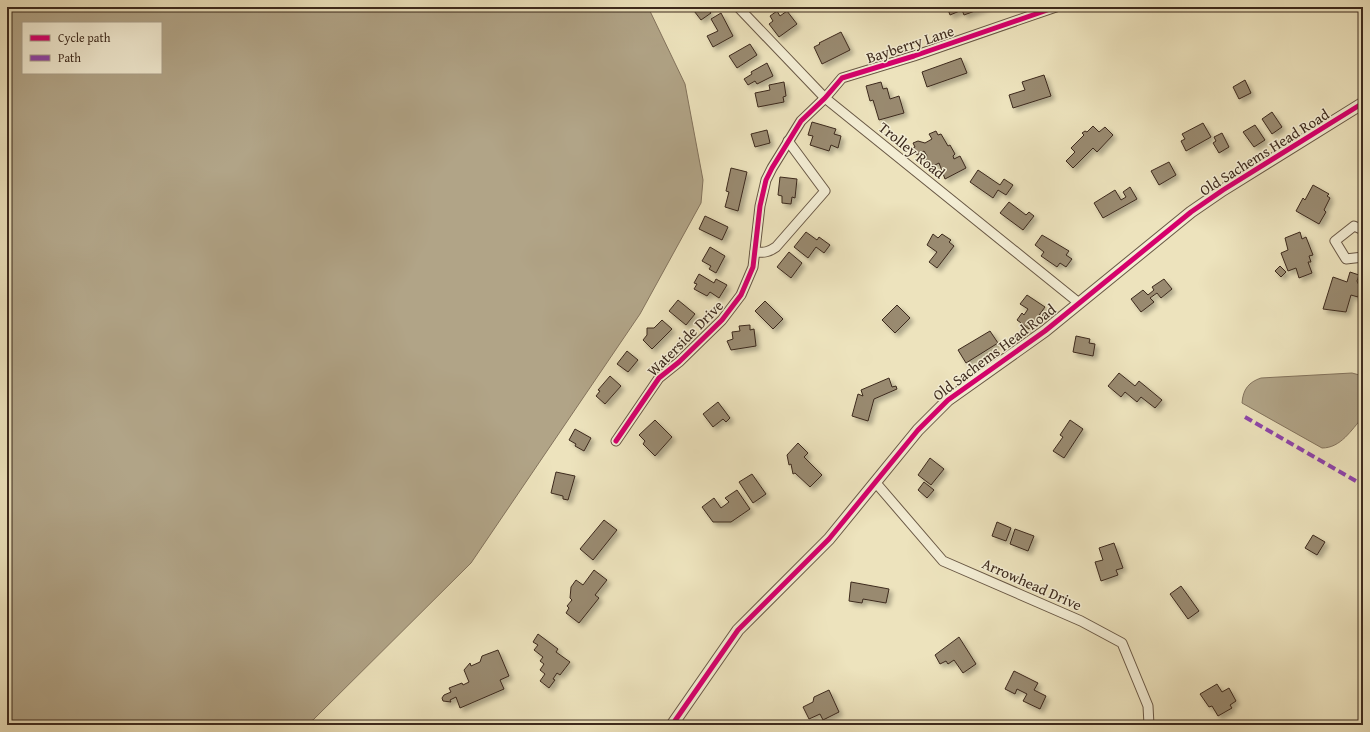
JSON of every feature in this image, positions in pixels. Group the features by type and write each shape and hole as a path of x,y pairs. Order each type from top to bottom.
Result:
{"street":[{"name":"Trolley Road","path":"738,7 825,98 1079,303"},
{"name":"Bayberry Lane","path":"825,98 842,78 914,56 1056,7"},
{"name":"Waterside Drive","path":"616,441 659,378 679,362 732,308 748,281 755,252 760,206 766,180 788,141 805,116 825,98"},
{"name":"Old Sachems Head Road","path":"672,725 738,630 830,540 918,430 948,400 1018,352 1198,208 1223,190 1363,103"},
{"path":"755,252 763,253 771,251 825,191 788,141"},
{"path":"1363,230 1354,226 1335,241 1346,259 1363,258"},
{"name":"Arrowhead Drive","path":"876,482 943,561 1081,621 1122,643 1148,706 1149,725"}],"shaded area":[{"path":"7,7 648,7 685,84 703,180 701,203 640,314 471,563 313,720 300,725 7,725"},
{"path":"1352,373 1363,376 1363,417 1340,442 1329,447 1322,448 1242,403 1247,387 1261,378"}],"building":[{"path":"691,7 706,7 711,13 701,20"},
{"path":"947,7 986,7 964,15 962,10 950,15"},
{"path":"777,11 780,16 787,11 797,24 779,37 769,24 773,21 770,16"},
{"path":"721,13 733,36 713,47 707,36 718,31 711,19"},
{"path":"841,32 850,50 822,64 814,47"},
{"path":"750,44 757,55 737,68 729,56"},
{"path":"961,58 967,73 927,87 922,72"},
{"path":"767,63 773,76 757,84 755,81 748,85 744,79 752,74 751,72"},
{"path":"1044,75 1051,96 1013,108 1009,95 1025,90 1022,82"},
{"path":"1245,80 1251,93 1239,99 1233,87"},
{"path":"784,82 786,96 783,97 784,102 758,107 755,93 770,90 769,85"},
{"path":"881,82 883,89 887,88 890,99 899,96 904,113 879,120 873,100 870,101 866,86"},
{"path":"1272,112 1282,127 1272,134 1262,119"},
{"path":"812,122 836,129 834,134 841,136 838,148 831,145 829,151 810,145 813,136 808,135"},
{"path":"1203,123 1211,137 1186,151 1181,141 1185,139 1182,134"},
{"path":"1255,125 1265,140 1254,147 1243,132"},
{"path":"1093,126 1099,132 1105,127 1113,135 1097,152 1093,148 1073,168 1066,161 1075,152 1071,148 1084,135 1082,133 1085,131 1087,132"},
{"path":"767,130 770,143 755,147 751,134"},
{"path":"936,131 938,135 941,134 948,146 950,145 955,154 953,156 954,159 960,156 966,168 945,179 939,163 933,166 932,164 926,164 924,160 927,156 924,151 917,155 913,148 915,147 913,143 918,141 925,143 932,139 929,134"},
{"path":"1222,133 1229,147 1219,153 1213,143 1216,141 1214,137"},
{"path":"1169,162 1176,175 1159,185 1151,171"},
{"path":"731,168 747,172 738,211 725,207 729,192 726,191"},
{"path":"978,170 1000,185 1004,179 1013,185 1006,195 998,190 993,198 970,182"},
{"path":"780,177 797,179 795,198 792,197 791,204 782,203 782,196 778,195"},
{"path":"1313,185 1329,194 1327,196 1330,198 1324,210 1326,212 1319,224 1296,211 1303,198 1305,200"},
{"path":"1130,187 1137,199 1103,218 1094,203 1115,190 1121,200 1126,197 1123,192"},
{"path":"1009,202 1026,215 1029,212 1034,216 1023,230 1000,213"},
{"path":"705,216 728,227 722,240 699,229"},
{"path":"806,232 817,240 819,237 830,245 824,253 816,247 808,258 794,247"},
{"path":"1300,232 1302,239 1306,237 1313,255 1309,256 1311,262 1308,262 1312,273 1299,278 1296,268 1288,271 1281,253 1288,250 1285,238"},
{"path":"933,234 938,238 942,234 951,240 949,242 954,246 937,268 929,262 937,252 927,245"},
{"path":"1042,235 1069,251 1066,255 1072,259 1066,267 1060,263 1057,267 1041,256 1044,252 1035,245"},
{"path":"710,247 725,256 716,273 709,269 711,266 702,261"},
{"path":"789,252 802,263 791,278 777,267"},
{"path":"1280,266 1286,272 1281,277 1275,271"},
{"path":"1350,272 1359,275 1357,281 1360,288 1358,297 1351,295 1346,312 1323,309 1333,277 1347,282"},
{"path":"699,274 714,283 716,279 727,285 719,298 710,292 707,296 694,289 697,284 694,283"},
{"path":"1164,279 1172,289 1161,298 1157,293 1150,298 1154,302 1141,312 1131,299 1143,290 1148,295 1154,290 1152,287"},
{"path":"1027,295 1045,307 1029,329 1017,320 1022,313 1024,315 1028,309 1020,304"},
{"path":"678,300 695,314 686,325 669,311"},
{"path":"765,301 783,319 773,329 755,311"},
{"path":"897,305 910,318 895,333 882,320"},
{"path":"662,320 672,329 652,349 643,340 647,335 647,328 654,328"},
{"path":"750,325 750,330 754,329 756,346 731,350 727,341 733,339 732,332 740,331 739,326"},
{"path":"990,331 998,343 966,363 958,350"},
{"path":"1076,336 1090,339 1089,343 1095,344 1093,356 1073,352"},
{"path":"627,351 638,360 628,372 617,364"},
{"path":"1119,373 1135,386 1139,381 1162,400 1155,408 1141,397 1137,402 1125,392 1121,397 1108,386"},
{"path":"610,376 621,386 605,404 596,396 600,391 598,390"},
{"path":"889,378 892,387 896,386 897,389 874,399 868,421 852,416 858,394 863,396 861,390"},
{"path":"718,402 730,418 726,422 723,419 713,427 703,414"},
{"path":"655,420 672,437 655,456 643,444 645,441 639,435"},
{"path":"1070,420 1083,429 1064,458 1053,451 1063,437 1060,435"},
{"path":"575,429 591,438 584,451 575,446 576,444 569,440"},
{"path":"798,443 808,453 804,457 822,475 810,487 795,473 793,474 791,464 789,465 787,455"},
{"path":"930,458 944,469 931,485 918,475"},
{"path":"556,472 575,476 568,500 563,499 563,496 551,493"},
{"path":"752,474 766,494 753,503 739,482"},
{"path":"924,482 934,490 927,498 918,490"},
{"path":"737,490 750,509 731,522 713,522 702,507 714,498 721,508 729,502 725,498"},
{"path":"604,520 617,530 593,560 580,549"},
{"path":"997,522 1011,528 1006,541 992,536"},
{"path":"1015,529 1034,536 1028,551 1010,544"},
{"path":"1313,535 1325,542 1317,555 1305,548"},
{"path":"1114,543 1123,568 1116,570 1118,575 1101,581 1095,562 1103,560 1099,548"},
{"path":"594,570 607,580 595,595 599,598 579,623 566,613 569,608 567,606 572,600 570,598 571,587 576,580 583,585"},
{"path":"851,582 889,589 886,603 863,599 862,603 849,601"},
{"path":"1181,586 1199,611 1188,619 1170,594"},
{"path":"538,634 558,649 556,652 570,662 560,675 557,673 553,679 555,680 549,688 540,681 545,674 540,670 544,664 540,661 543,657 534,650 538,645 533,642"},
{"path":"959,637 976,664 963,673 954,660 948,664 946,661 940,664 935,655"},
{"path":"498,650 509,676 500,680 504,689 460,708 456,697 450,700 451,702 443,701 442,698 444,695 451,692 449,688 469,682 464,670 470,663 471,666 480,662 482,656"},
{"path":"1014,671 1038,683 1034,690 1046,696 1040,709 1023,701 1027,694 1017,689 1015,694 1005,689"},
{"path":"1217,684 1222,692 1229,688 1236,701 1230,705 1232,708 1218,716 1212,706 1209,707 1200,694"},
{"path":"829,690 839,712 823,720 820,714 809,719 803,707 813,702 814,697"}],"marked path":[{"path":"1245,417 1363,485"}],"cycle path":[{"path":"616,441 659,378 679,362 722,320 741,295 753,267 760,206 766,180 801,121 825,98 842,78 914,56 1056,7"},
{"path":"672,725 738,630 829,539 918,430 948,400 1045,331 1191,212 1223,190 1363,103"}]}
